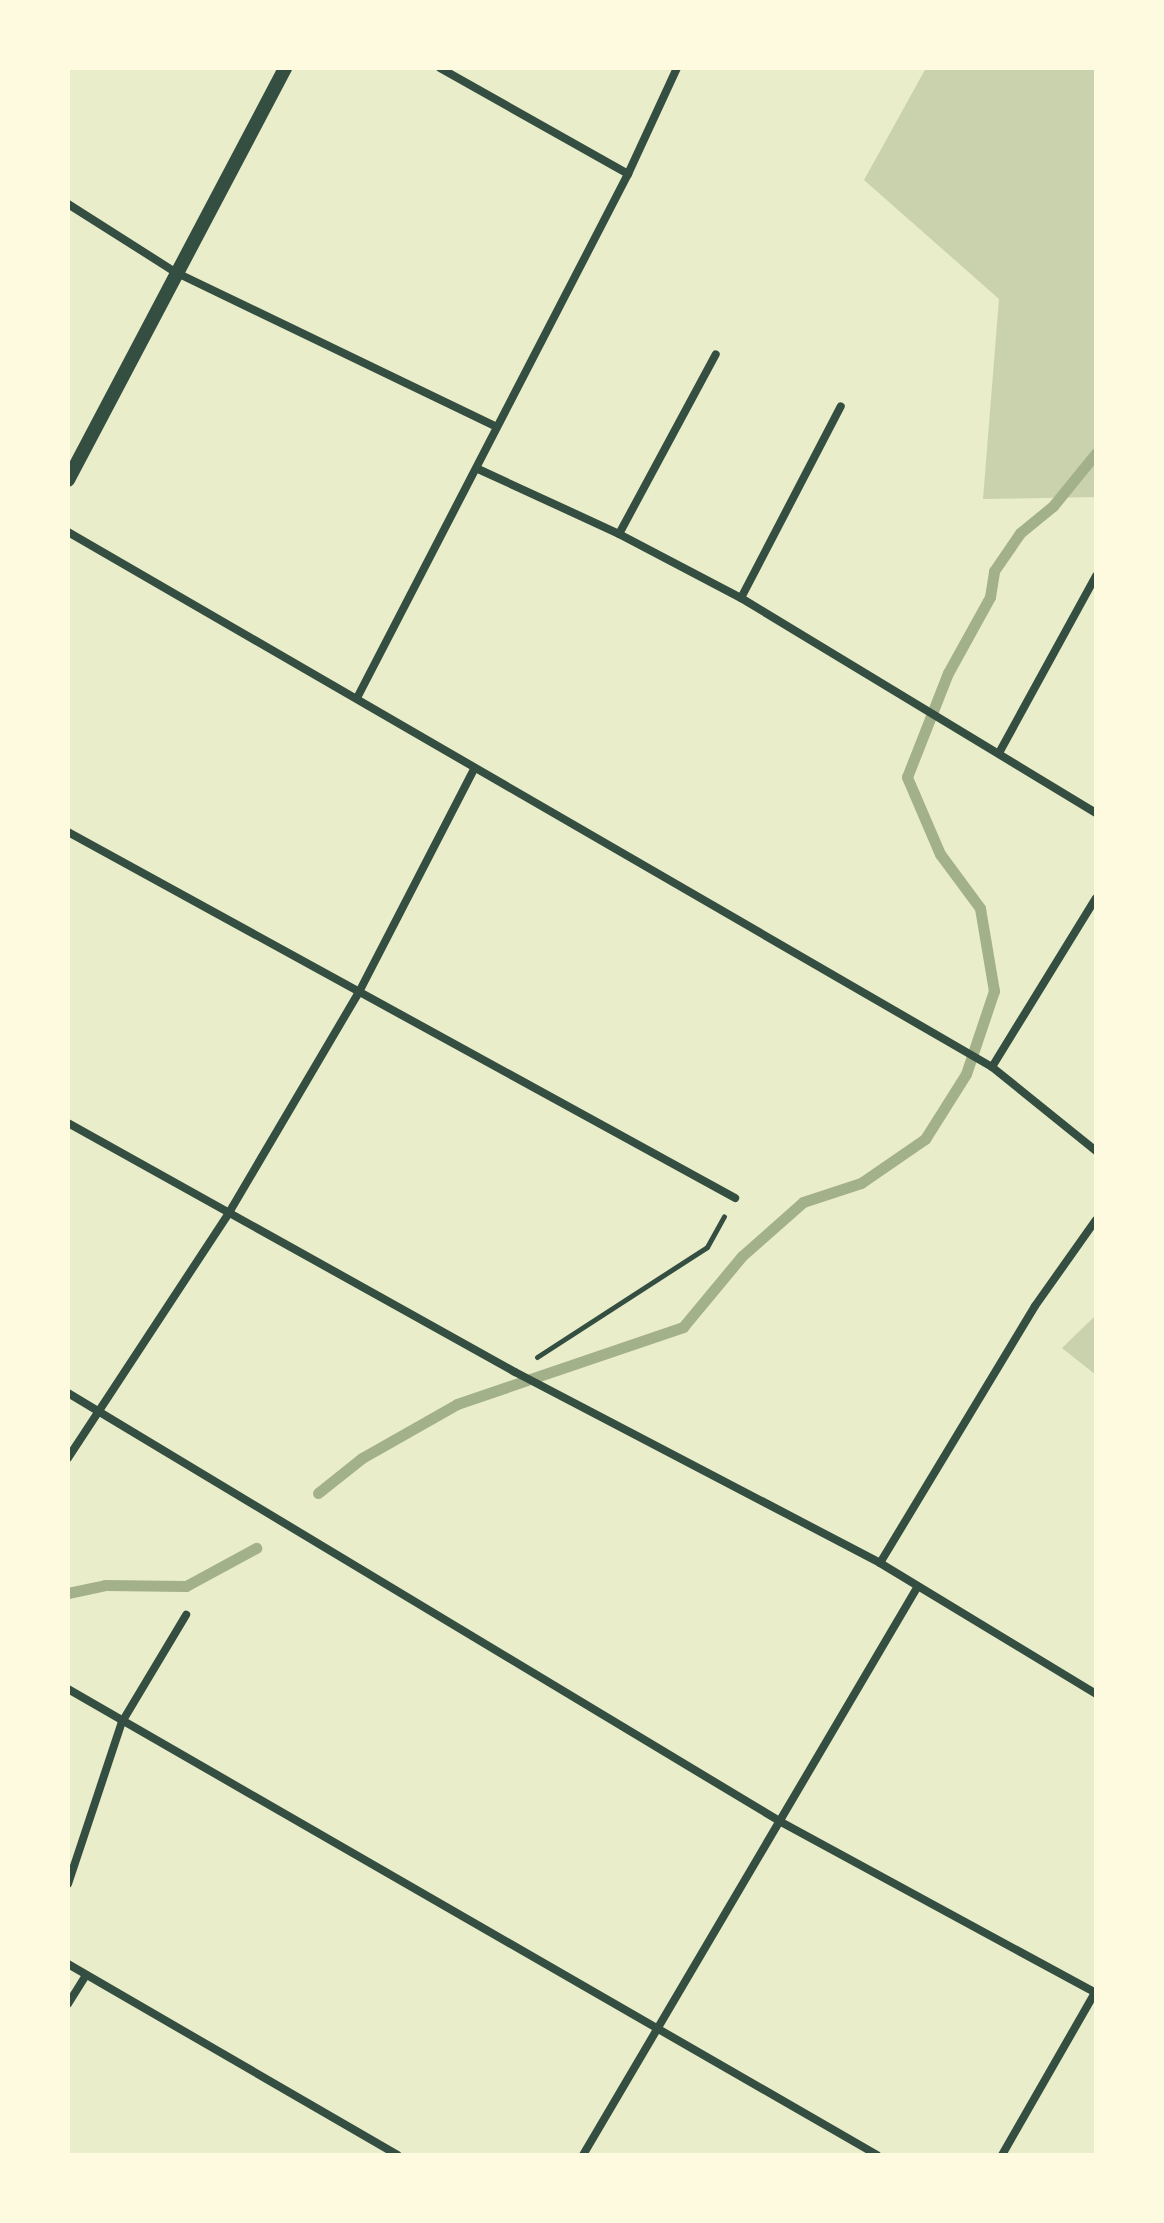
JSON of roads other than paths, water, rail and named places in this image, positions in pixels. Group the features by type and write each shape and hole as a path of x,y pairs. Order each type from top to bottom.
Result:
{"street":[{"path":"68,480 285,68"},
{"path":"440,68 628,174"},
{"path":"357,698 628,174 677,68"},
{"path":"68,204 175,272 497,427"},
{"path":"619,534 716,354"},
{"path":"741,598 841,406"},
{"path":"478,469 619,534 741,598 1096,813"},
{"path":"68,532 474,769 980,1058 1096,1151"},
{"path":"999,753 1096,576"},
{"path":"68,1458 230,1211 358,994 474,769"},
{"path":"68,832 358,994 735,1198"},
{"path":"992,1067 1096,898"},
{"path":"68,1123 515,1372 880,1563 1095,1691"},
{"path":"880,1563 1035,1306 1096,1220"},
{"path":"68,1393 781,1822 1096,1992 1002,2155"},
{"path":"583,2155 918,1586"},
{"path":"68,1884 122,1722 186,1615"},
{"path":"68,1689 877,2155"},
{"path":"68,1964 398,2155"},
{"path":"68,2004 86,1975"}],"waterway":[{"path":"318,1493 362,1458 457,1404 683,1327 742,1256 803,1202 861,1183 925,1139 966,1074 994,991 980,908 940,854 907,777 948,673 990,597 994,571 1020,533 1053,506 1096,453"},
{"path":"68,1593 105,1585 186,1586 256,1548"}]}
